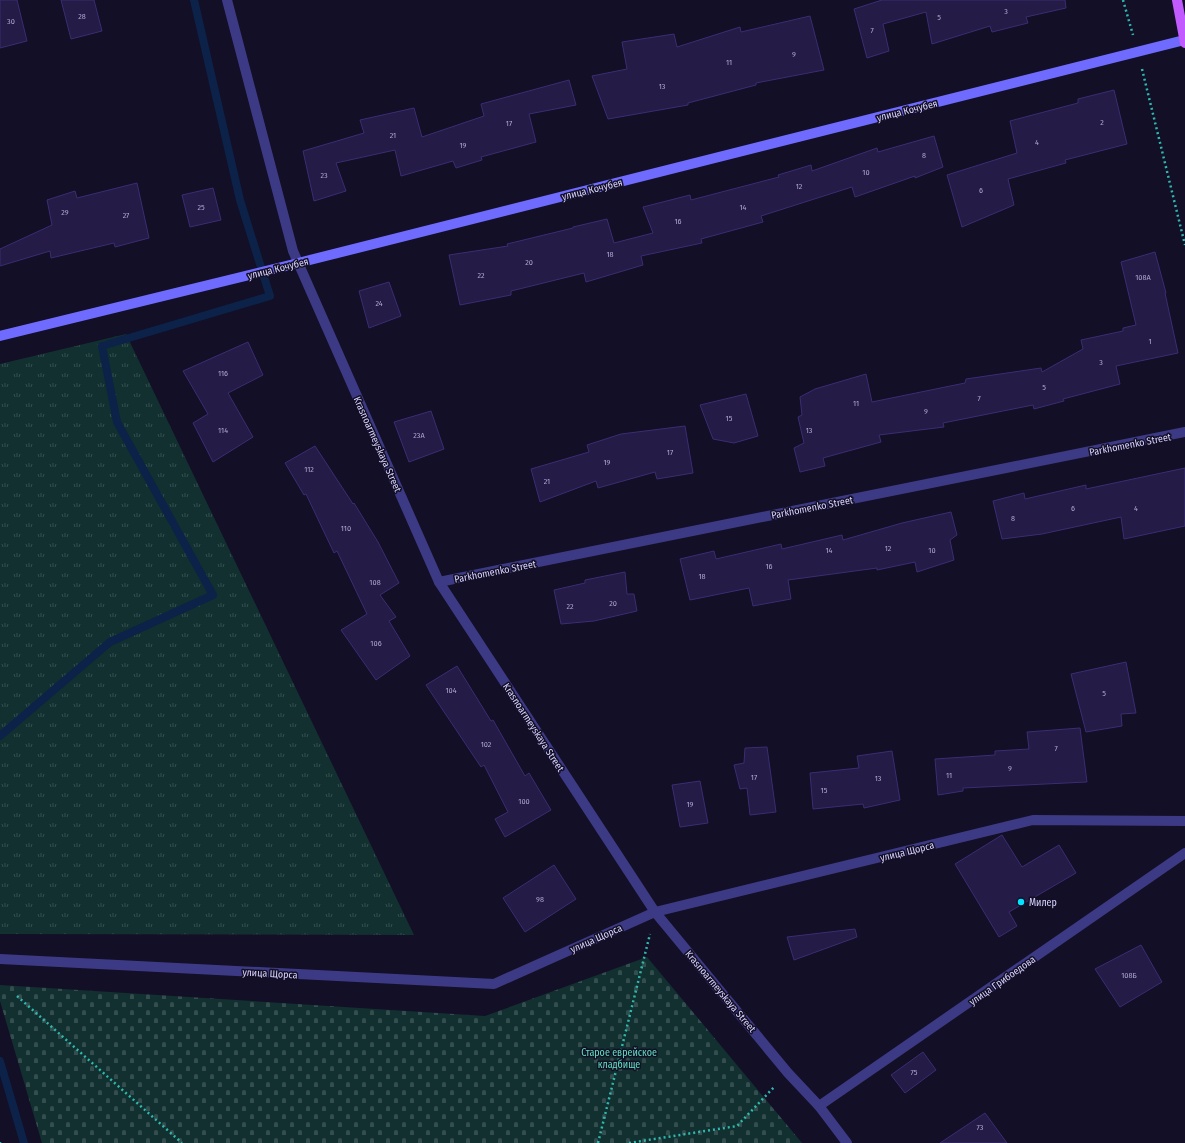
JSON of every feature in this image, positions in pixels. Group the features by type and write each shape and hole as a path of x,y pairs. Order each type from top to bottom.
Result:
{"main road":[{"path":"1177,0 1185,41"},
{"name":"улица Кочубея","path":"0,336 298,264 1185,41"}],"street":[{"name":"Krasnoarmeyskaya Street","path":"227,0 293,252 439,582 655,912 788,1073 818,1106 847,1143"},
{"name":"Parkhomenko Street","path":"439,582 1185,432"},
{"name":"улица Щорса","path":"0,959 494,984 655,912 1034,820 1185,822"},
{"name":"улица Грибоедова","path":"818,1106 1185,853"}],"path":[{"path":"1123,0 1185,246"},
{"path":"598,1143 655,912"},
{"path":"17,996 182,1143"},
{"path":"629,1143 737,1126 788,1073"}],"green space":[{"path":"126,334 414,935 0,934 0,364"},
{"name":"Старое еврейское кладбище","path":"647,957 802,1143 42,1143 0,1001 0,985 485,1016"}],"building":[{"path":"0,0 17,0 27,41 0,48"},
{"path":"61,0 94,0 102,31 71,39"},
{"path":"882,0 1065,0 1066,8 1026,17 1028,23 992,32 990,26 932,44 926,12 883,24 889,51 867,58 854,9"},
{"path":"810,16 824,70 756,83 756,85 688,103 688,105 608,119 592,76 627,69 622,42 674,34 677,47 740,27 741,32"},
{"path":"569,80 576,105 529,114 536,142 481,157 482,160 456,168 453,161 401,176 395,150 336,163 346,191 314,201 303,151 364,133 360,120 414,108 422,137 484,116 481,104"},
{"path":"1114,90 1127,144 1065,160 1066,163 1008,179 1014,205 962,227 947,175 1017,153 1010,121 1078,103 1078,99"},
{"path":"934,136 943,167 915,178 915,176 855,197 852,187 761,216 763,222 701,239 702,243 641,256 643,265 586,282 584,273 511,291 511,295 460,305 449,255 508,246 507,244 607,219 614,243 653,233 643,207 690,195 691,200 779,177 778,175 811,165 812,171 877,148 878,152"},
{"path":"137,183 149,238 115,247 114,243 51,258 50,251 0,266 0,249 52,225 47,200 75,191 77,198"},
{"path":"213,188 221,220 190,227 182,195"},
{"path":"1155,252 1166,293 1178,353 1116,366 1120,384 1063,399 1064,401 1034,409 1033,405 943,423 944,427 879,435 881,442 823,458 825,466 800,472 794,448 804,443 798,417 802,415 800,397 815,389 866,374 872,402 965,383 966,379 1041,368 1042,372 1083,349 1081,340 1123,331 1123,328 1136,325 1121,262"},
{"path":"389,282 401,316 369,328 359,291"},
{"path":"248,342 263,375 228,393 253,437 213,462 193,423 208,414 183,371"},
{"path":"746,394 758,436 734,443 713,439 700,405"},
{"path":"431,411 444,449 409,462 394,422"},
{"path":"685,426 693,473 657,479 655,472 598,488 596,481 540,502 531,469 589,452 587,445 621,434"},
{"path":"315,446 353,504 354,503 378,542 399,583 380,595 396,617 389,621 410,656 376,680 341,630 367,614 337,551 334,553 306,494 304,495 285,463"},
{"path":"1185,468 1185,526 1124,539 1121,517 1042,534 1002,539 993,501 1024,493 1025,499 1086,485 1086,489"},
{"path":"951,512 957,535 950,540 954,560 917,572 915,562 877,570 877,568 788,580 791,599 753,606 749,588 690,600 680,559 714,551 716,559 781,544 782,549 842,535 843,540 902,523"},
{"path":"625,572 627,594 634,594 637,611 594,621 561,624 554,590 585,583 585,580"},
{"path":"1126,662 1136,713 1121,714 1122,726 1086,732 1071,674"},
{"path":"457,666 491,721 493,720 525,776 529,773 551,810 505,837 495,819 508,812 484,765 481,767 426,685"},
{"path":"1080,728 1087,782 963,788 963,791 938,795 935,759 995,755 995,751 1029,749 1027,732"},
{"path":"767,747 776,812 750,815 747,788 740,789 734,765 744,763 745,748"},
{"path":"892,751 900,800 864,808 863,804 813,809 810,773 859,768 857,756"},
{"path":"700,781 708,823 680,827 672,785"},
{"path":"1002,835 1022,867 1059,845 1076,873 1009,912 1017,926 999,937 955,864"},
{"path":"554,865 576,899 525,932 503,898"},
{"path":"855,929 857,937 794,960 787,937"},
{"path":"1141,945 1162,982 1120,1007 1095,969"},
{"path":"923,1052 936,1070 905,1093 891,1075"},
{"path":"985,1113 1007,1143 940,1143"}],"waterway":[{"path":"0,736 110,642 213,595 117,422 102,346 270,296 240,200 194,0"},
{"path":"0,1061 24,1143"}],"place":[{"name":"Милер","path":"1021,902"}]}
